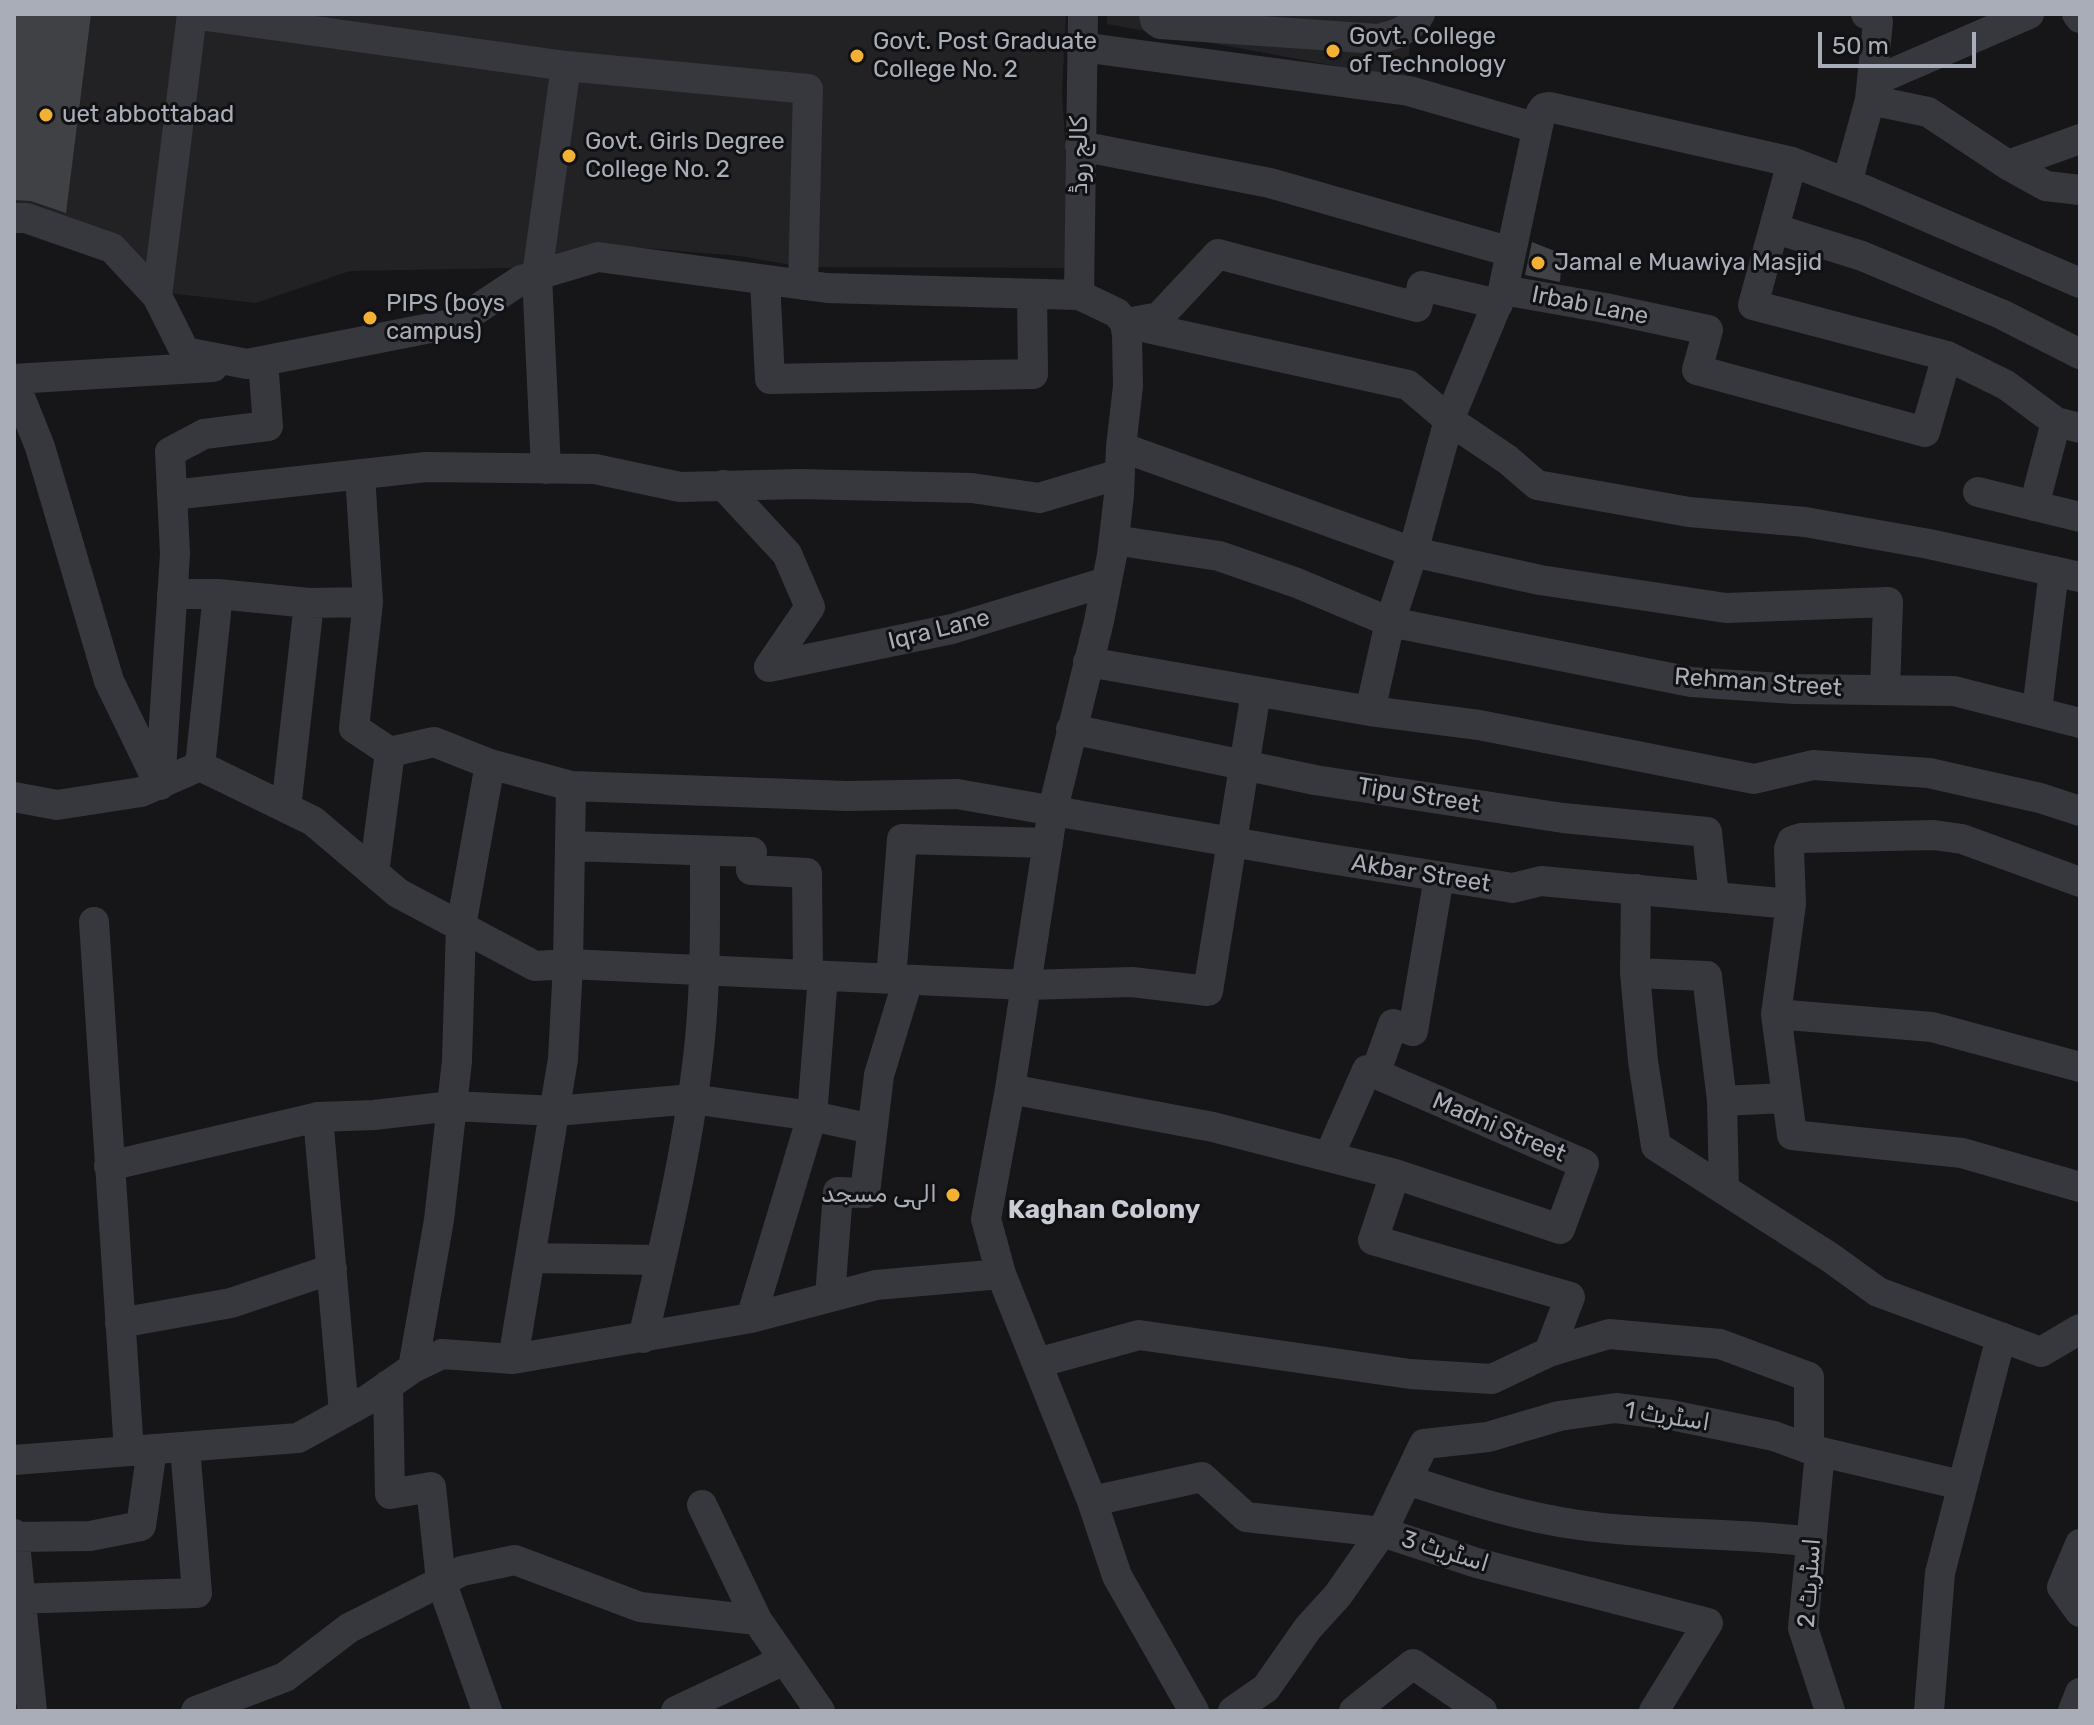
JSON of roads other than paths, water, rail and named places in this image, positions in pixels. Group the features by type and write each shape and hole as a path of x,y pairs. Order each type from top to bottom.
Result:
{"street":[{"path":"157,296 192,14 353,25 566,66 808,89 803,285"},
{"name":"کالج روڈ","path":"1079,295 1083,14"},
{"path":"1154,14 1160,24 1378,39 1400,34 1420,14"},
{"path":"1847,183 1871,91 1878,22 1876,16 1866,14"},
{"path":"1871,91 2029,14"},
{"path":"1081,47 1409,91 1537,128"},
{"path":"546,469 537,275 566,66"},
{"path":"1871,91 1928,112 2046,186 2080,190"},
{"path":"1125,323 1159,317 1218,254 1417,307 1422,286 1500,297 1541,112 1549,107 1792,162 2080,283"},
{"path":"2008,165 2080,139"},
{"path":"1080,146 1270,183 1511,252"},
{"path":"1792,162 1753,305 1947,356 2006,385 2068,425 2034,506"},
{"path":"14,218 26,218 112,248 157,296 185,352 255,363"},
{"path":"1776,229 1862,256 2001,314 2080,354"},
{"path":"160,785 109,681 40,447 14,381 255,363 456,323 521,280 598,257 827,288 1079,295 1117,313 1125,323 1127,335 1128,386 1114,540 1053,809 1010,1089 986,1219 1001,1274 1092,1501 1117,1576 1194,1711"},
{"path":"765,280 770,379 1033,374 1032,294"},
{"name":"Irbab Lane","path":"1370,711 1390,622 1413,552 1449,420 1500,297 1605,308 1708,330 1697,370 1925,432 1947,356"},
{"path":"1125,323 1408,385 1449,420 1508,460 1537,485 1689,512 1805,522 1929,544 2067,574 2037,710"},
{"path":"160,785 175,554 170,452 204,434 268,426 255,363"},
{"path":"172,495 426,467 595,469 680,487 799,484 972,488 1039,498 1120,460 1413,552 1540,580 1726,608 1888,602 1885,690"},
{"path":"360,474 368,602 354,728 390,752 374,873"},
{"name":"Iqra Lane","path":"723,485 787,554 810,607 769,667 952,629 1106,582"},
{"path":"1978,492 2080,517"},
{"name":"Rehman Street","path":"1114,540 1219,556 1297,583 1390,622 1691,682 1794,689 1954,691 2080,723"},
{"path":"172,594 218,594 309,603 368,602"},
{"path":"200,766 218,594"},
{"path":"286,808 309,603"},
{"path":"1088,662 1370,711 1479,725 1754,779 1813,765 1929,773 2040,798 2080,811"},
{"path":"200,766 313,821 398,893 535,966 568,964 1026,985 1132,982 1208,991 1256,692"},
{"name":"Tipu Street","path":"1071,729 1315,780 1563,818 1707,832 1714,897"},
{"name":"Akbar Street","path":"390,752 434,742 490,764 571,786 847,796 957,794 1513,888 1541,881 1791,904"},
{"path":"413,1368 439,1220 457,1061 461,926 490,764"},
{"path":"14,797 57,805 141,792 200,766"},
{"path":"513,1359 563,1059 571,786"},
{"path":"2080,882 1962,839 1934,835 1801,838 1792,841 1789,849 1791,904 1776,1014 1792,1135 1962,1153 2080,1187"},
{"path":"830,1297 838,1192 865,1193 879,1075 899,980 902,839 1048,843"},
{"path":"570,846 752,852 751,870 807,873 815,976 812,1116 751,1318"},
{"path":"643,1338 682,1166 692,1099 705,971 705,851"},
{"path":"1329,1156 1367,1070 1375,1074 1393,1024 1413,1031 1439,877"},
{"path":"1636,889 1635,973 1643,1061 1656,1146 1831,1258 1878,1292 2041,1352 2080,1329"},
{"path":"32,1711 17,1598 14,1536 90,1536 141,1526 141,1450 120,1323 94,922"},
{"path":"1635,973 1707,976 1722,1101 1724,1189"},
{"path":"1776,1014 1932,1027 2080,1067"},
{"name":"Madni Street","path":"1010,1089 1213,1127 1329,1156 1395,1174 1560,1229 1584,1164 1375,1074"},
{"path":"1722,1101 1785,1098"},
{"path":"109,1166 318,1117 374,1115 452,1106 556,1111 692,1099 812,1116 872,1129"},
{"path":"318,1117 344,1412"},
{"path":"1037,1363 1139,1335 1410,1374 1492,1379 1549,1352 1570,1297 1373,1240 1395,1174"},
{"path":"530,1258 661,1260"},
{"path":"120,1323 231,1303 332,1269"},
{"path":"14,1460 298,1438 413,1368 442,1354 513,1359 751,1318 876,1285 1001,1274"},
{"name":"اسٹریٹ 2","path":"1549,1352 1609,1334 1720,1344 1809,1377 1815,1450 1812,1542 1803,1628 1830,1711"},
{"path":"1929,1711 1940,1573 2001,1337"},
{"path":"388,1385 390,1494 431,1487 441,1581 487,1711"},
{"name":"اسٹریٹ 1","path":"1233,1711 1266,1688 1308,1628 1338,1595 1382,1532 1424,1444 1488,1437 1559,1416 1616,1408 1671,1415 1774,1436 1815,1450 1961,1485"},
{"path":"17,1598 197,1593 185,1447"},
{"name":"اسٹریٹ 3","path":"1092,1501 1202,1477 1246,1517 1382,1532 1477,1563 1708,1623 1654,1711"},
{"path":"1407,1480 1525,1516 1580,1526 1812,1542"},
{"path":"702,1505 757,1620 820,1711"},
{"path":"2080,1544 2071,1585 2080,1612"},
{"path":"196,1711 285,1677 349,1628 462,1571 515,1560 640,1607 757,1620"},
{"path":"676,1711 784,1660"},
{"path":"1354,1711 1413,1664 1482,1711"},
{"path":"2073,1711 2080,1693"}],"place":[{"name":"Govt. College of Technology","path":"1333,51"},
{"name":"Govt. Post Graduate College No. 2","path":"857,56"},
{"name":"uet abbottabad","path":"46,115"},
{"name":"Govt. Girls Degree College No. 2","path":"569,156"},
{"name":"Jamal e Muawiya Masjid","path":"1538,263"},
{"name":"PIPS (boys campus)","path":"370,318"},
{"name":"الہی مسجد","path":"953,1195"}],"district":[{"name":"Kaghan Colony","path":"1104,1210"}]}
